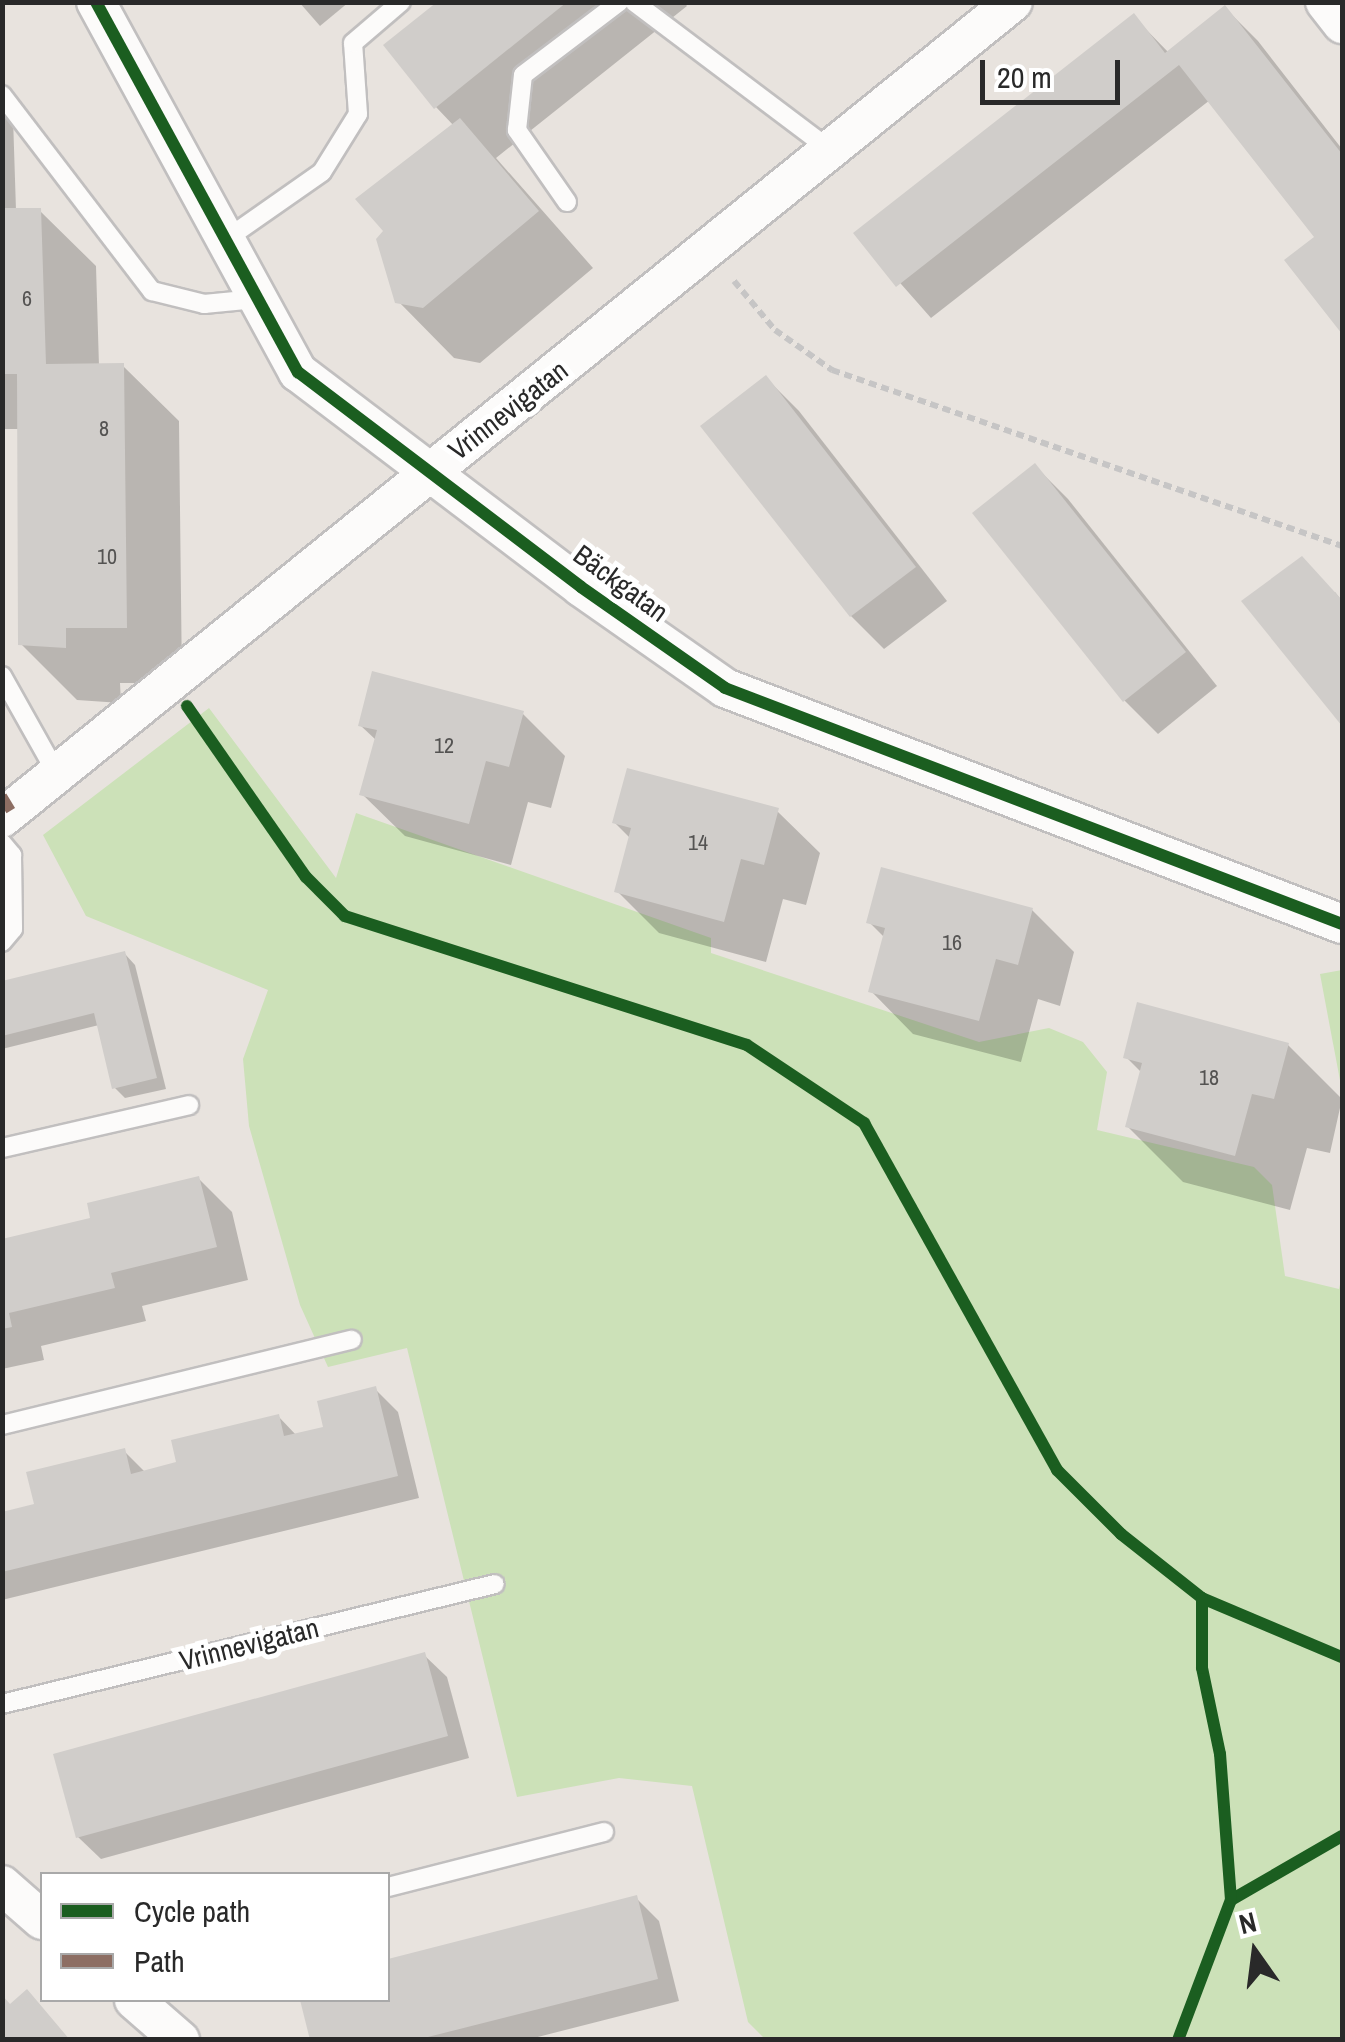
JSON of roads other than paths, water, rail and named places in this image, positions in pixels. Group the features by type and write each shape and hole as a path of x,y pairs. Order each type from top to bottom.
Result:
{"street":[{"name":"Bäckgatan","path":"96,2 298,372 432,470 581,587 725,688 1342,924"},
{"name":"Vrinnevigatan","path":"2,818 1013,2"},
{"path":"1325,2 1342,24"},
{"path":"2,1886 40,1918"},
{"path":"136,2002 180,2040"}],"lane":[{"path":"226,240 322,172 358,114 352,43 401,2"},
{"path":"567,202 517,130 523,75 619,2"},
{"path":"634,2 832,151"},
{"path":"2,95 152,291 204,304 256,299"},
{"path":"2,676 57,774"},
{"path":"2,843 12,855 14,929 2,942"},
{"path":"2,1148 189,1105"},
{"path":"2,1425 352,1340"},
{"name":"Vrinnevigatan","path":"2,1704 496,1584"},
{"path":"390,1886 604,1832"}]}
